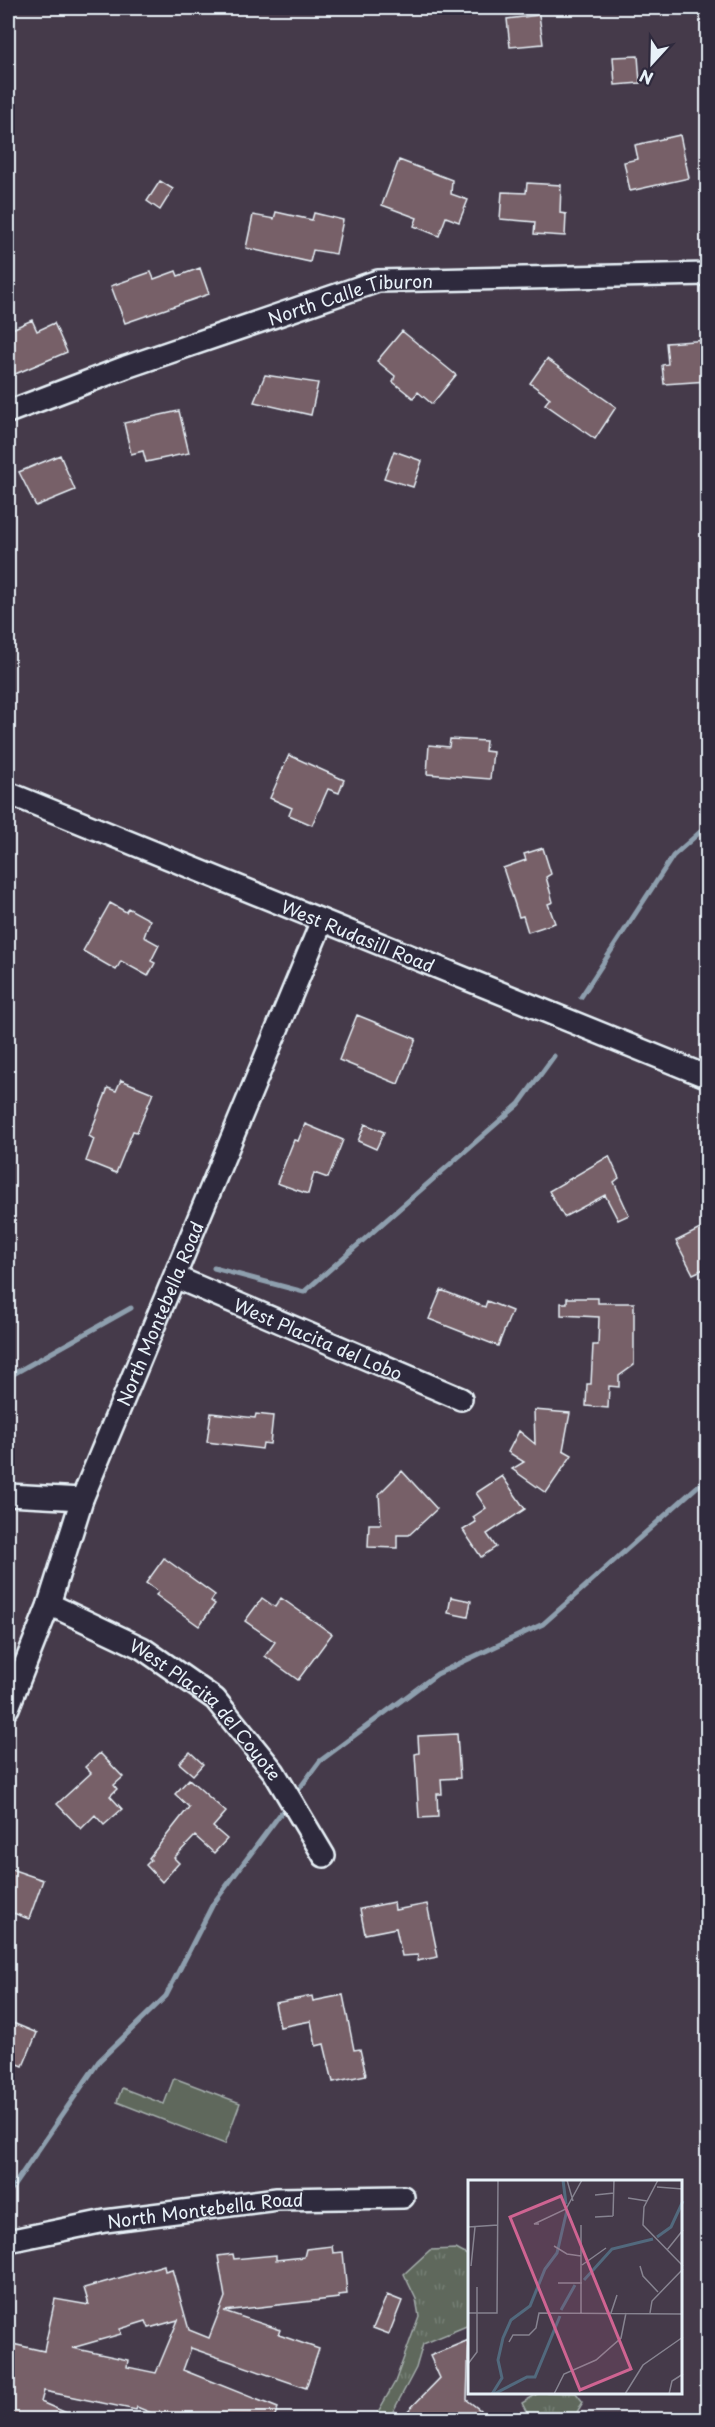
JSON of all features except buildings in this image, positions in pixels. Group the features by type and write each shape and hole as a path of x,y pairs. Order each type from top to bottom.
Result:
{"street":[{"name":"North Calle Tiburon","path":"8,412 126,367 378,281 708,274"},
{"name":"West Rudasill Road","path":"8,793 708,1077"},
{"name":"North Montebella Road","path":"8,1708 49,1604 82,1499 322,921"},
{"name":"West Placita del Lobo","path":"175,1277 461,1399"},
{"path":"8,1495 82,1499"},
{"name":"West Placita del Coyote","path":"49,1604 142,1648 215,1700 274,1772 324,1856"},
{"name":"North Montebella Road","path":"8,2241 105,2221 277,2199 403,2197"}],"green space":[{"path":"174,2078 240,2103 225,2144 117,2102 122,2088 164,2104"},
{"path":"456,2249 468,2255 468,2325 423,2344 416,2368 389,2419 374,2419 395,2382 419,2316 416,2299 404,2274 430,2250"},
{"path":"537,2394 577,2394 583,2402 573,2419 530,2419 522,2403"}],"waterway":[{"path":"581,997 673,856 708,825"},
{"path":"214,1268 304,1292 519,1104 554,1056"},
{"path":"8,1377 131,1308"},
{"path":"294,1796 320,1761 437,1674 543,1624 708,1477"},
{"path":"8,2194 99,2061 166,1996 213,1904 287,1805"}]}
